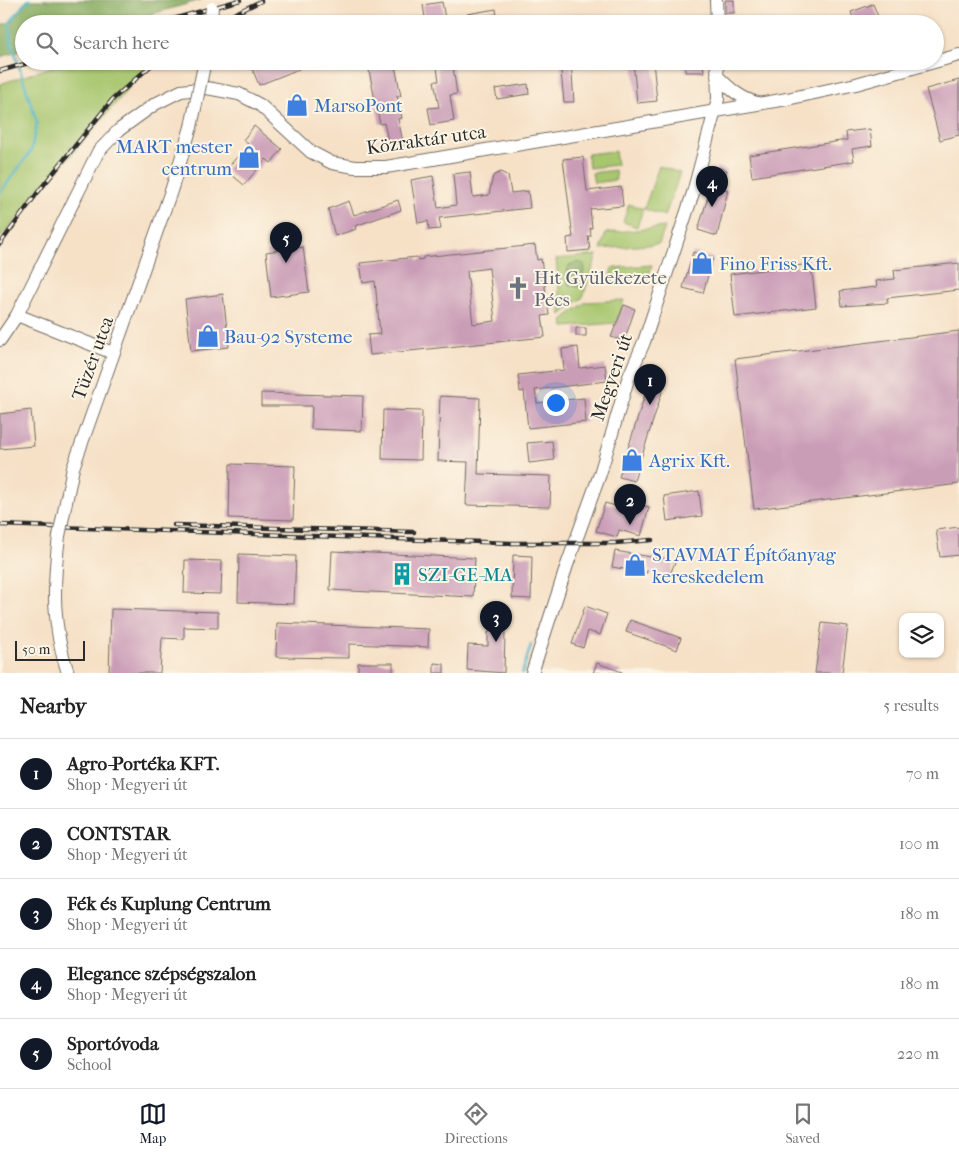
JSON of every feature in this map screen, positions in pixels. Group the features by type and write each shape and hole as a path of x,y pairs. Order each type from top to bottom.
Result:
{"street":[{"path":"211,15 213,0"},
{"path":"716,0 717,15"},
{"name":"Közraktár utca","path":"944,59 959,55"},
{"name":"Tüzér utca","path":"68,673 58,645 54,597 59,536 73,468 171,191 191,127 203,70"},
{"name":"Megyeri út","path":"532,673 567,565 600,474 628,379 662,287 696,182 718,99 717,70"},
{"name":"Közraktár utca","path":"0,340 17,315 98,152 118,130 155,104 180,91 207,88 239,94 260,105 311,152 332,163 355,167 386,167 760,104 856,84 906,70"},
{"path":"717,76 726,86 742,98 760,104"},
{"path":"17,315 113,353"}],"green space":[{"path":"27,0 201,0 148,15 17,15"},
{"path":"15,18 15,53 0,57 0,25 12,22"},
{"path":"43,70 144,70 0,238 0,84"},
{"path":"615,151 617,165 589,168 587,154"},
{"path":"659,166 680,173 665,216 644,209"},
{"path":"615,170 616,180 594,183 592,173"},
{"path":"629,204 643,209 637,227 623,222"},
{"path":"665,227 659,244 601,249 606,233"},
{"path":"597,255 583,297 561,315 556,259"},
{"path":"578,262 584,264 585,268 579,287 569,285 566,275 569,265"},
{"path":"652,265 648,278 609,280 612,268"},
{"path":"624,300 616,323 564,327 563,319 586,302"}],"building":[{"path":"725,0 734,0 734,13 725,13"},
{"path":"442,2 444,15 425,15 423,5"},
{"path":"873,4 877,15 852,15 851,12"},
{"path":"496,9 497,15 467,15"},
{"path":"253,70 296,70 259,85"},
{"path":"369,70 396,70 401,96 397,96 402,118 398,119 403,142 389,145 384,123 380,124"},
{"path":"437,70 453,70 457,94 450,95 454,121 431,125 428,108 439,107 434,81 439,81"},
{"path":"561,70 572,70 574,102 564,102"},
{"path":"634,70 654,70 657,101 637,103"},
{"path":"685,70 704,70 704,72 685,72"},
{"path":"959,80 959,135 940,140 926,89"},
{"path":"528,84 529,94 497,99 495,89"},
{"path":"254,126 282,149 271,163 266,159 244,185 226,170 248,144 243,140"},
{"path":"870,129 872,146 852,149 854,161 752,177 749,155 847,140 846,132"},
{"path":"583,157 587,191 621,187 623,206 590,209 592,228 590,228 591,236 588,236 590,250 568,252 567,238 573,237 563,159"},
{"path":"717,167 727,170 721,188 728,190 717,236 698,230"},
{"path":"470,172 473,197 489,195 493,176 501,172 508,176 511,193 528,191 530,208 439,218 441,229 429,230 428,221 418,223 411,180 433,176 438,208 456,205 453,174"},
{"path":"398,200 401,210 355,226 356,229 335,236 328,209 349,201 354,215"},
{"path":"535,245 537,260 541,259 549,315 542,316 545,337 370,355 368,335 380,334 375,281 363,283 360,263 417,257 418,260 423,259 423,257","holes":["489,268 495,321 473,324 467,271"]},
{"path":"303,247 309,292 271,297 266,252"},
{"path":"693,252 713,258 703,293 683,288"},
{"path":"959,263 959,290 887,298 888,303 842,306 840,291 877,287 876,281 895,279 894,270"},
{"path":"811,264 816,307 735,317 730,274"},
{"path":"223,294 229,347 191,351 185,299"},
{"path":"624,305 635,309 624,341 611,337"},
{"path":"576,328 586,328 586,336 576,336"},
{"path":"959,331 959,484 754,509 735,359"},
{"path":"578,347 580,368 605,365 607,381 535,390 537,403 584,398 586,422 528,428 524,391 520,392 518,375 564,370 562,349"},
{"path":"648,385 663,389 634,481 619,477"},
{"path":"261,393 363,396 362,431 311,429 312,406 261,406"},
{"path":"440,396 480,398 478,474 551,476 550,507 466,505 468,462 438,461"},
{"path":"31,410 34,446 0,449 0,414"},
{"path":"383,410 422,411 421,460 382,459"},
{"path":"552,441 554,460 529,463 527,443"},
{"path":"230,464 295,466 293,520 229,518"},
{"path":"699,491 702,516 667,521 664,496"},
{"path":"605,503 633,511 635,503 649,507 641,536 619,530 617,537 596,531"},
{"path":"959,527 959,555 940,557 936,530"},
{"name":"SZI-GE-MA","path":"332,551 475,558 473,597 330,590"},
{"path":"615,551 675,562 669,577 647,569 647,573 612,567"},
{"path":"239,554 296,556 294,604 238,602"},
{"path":"513,555 532,556 531,599 512,598"},
{"path":"185,560 222,561 221,594 184,593"},
{"path":"585,606 607,614 600,635 588,631 583,648 572,644"},
{"path":"111,609 218,612 218,628 184,627 184,639 162,638 160,673 109,673"},
{"path":"630,620 681,638 677,650 626,632"},
{"path":"277,623 429,629 428,647 349,644 349,658 276,657"},
{"path":"822,623 848,626 842,673 815,673"},
{"path":"488,632 505,632 504,673 467,670 468,645 488,646"},
{"path":"358,663 393,663 393,673 358,673"},
{"path":"434,663 444,664 444,673 434,673"},
{"path":"597,663 622,672 622,673 593,673"}],"waterway":[{"path":"15,15 24,4 30,0"},
{"path":"15,16 10,22 10,38 15,54"},
{"path":"0,193 31,151 37,123 20,70"},
{"path":"522,673 531,645"}],"railway":[{"path":"188,15 240,0"},
{"path":"232,15 261,1"},
{"path":"0,71 15,67"},
{"path":"0,244 38,192 112,100 146,70"},
{"path":"0,525 511,543 615,543 652,540"},
{"path":"174,525 414,532"}],"place":[{"name":"MarsoPont","path":"297,105"},
{"name":"MART mester centrum","path":"249,157"},
{"name":"Elegance szépségszalon","path":"712,207"},
{"name":"Sportóvoda","path":"286,263"},
{"name":"Fino Friss Kft.","path":"702,263"},
{"name":"Hit Gyülekezete Pécs","path":"518,288"},
{"name":"Bau-92 Systeme","path":"208,336"},
{"name":"Agro-Portéka KFT.","path":"650,405"},
{"name":"Agrix Kft.","path":"632,460"},
{"name":"CONTSTAR","path":"630,525"},
{"name":"STAVMAT Építőanyag kereskedelem","path":"635,565"},
{"name":"SZI-GE-MA","path":"402,574"},
{"name":"Fék és Kuplung Centrum","path":"496,642"}]}
